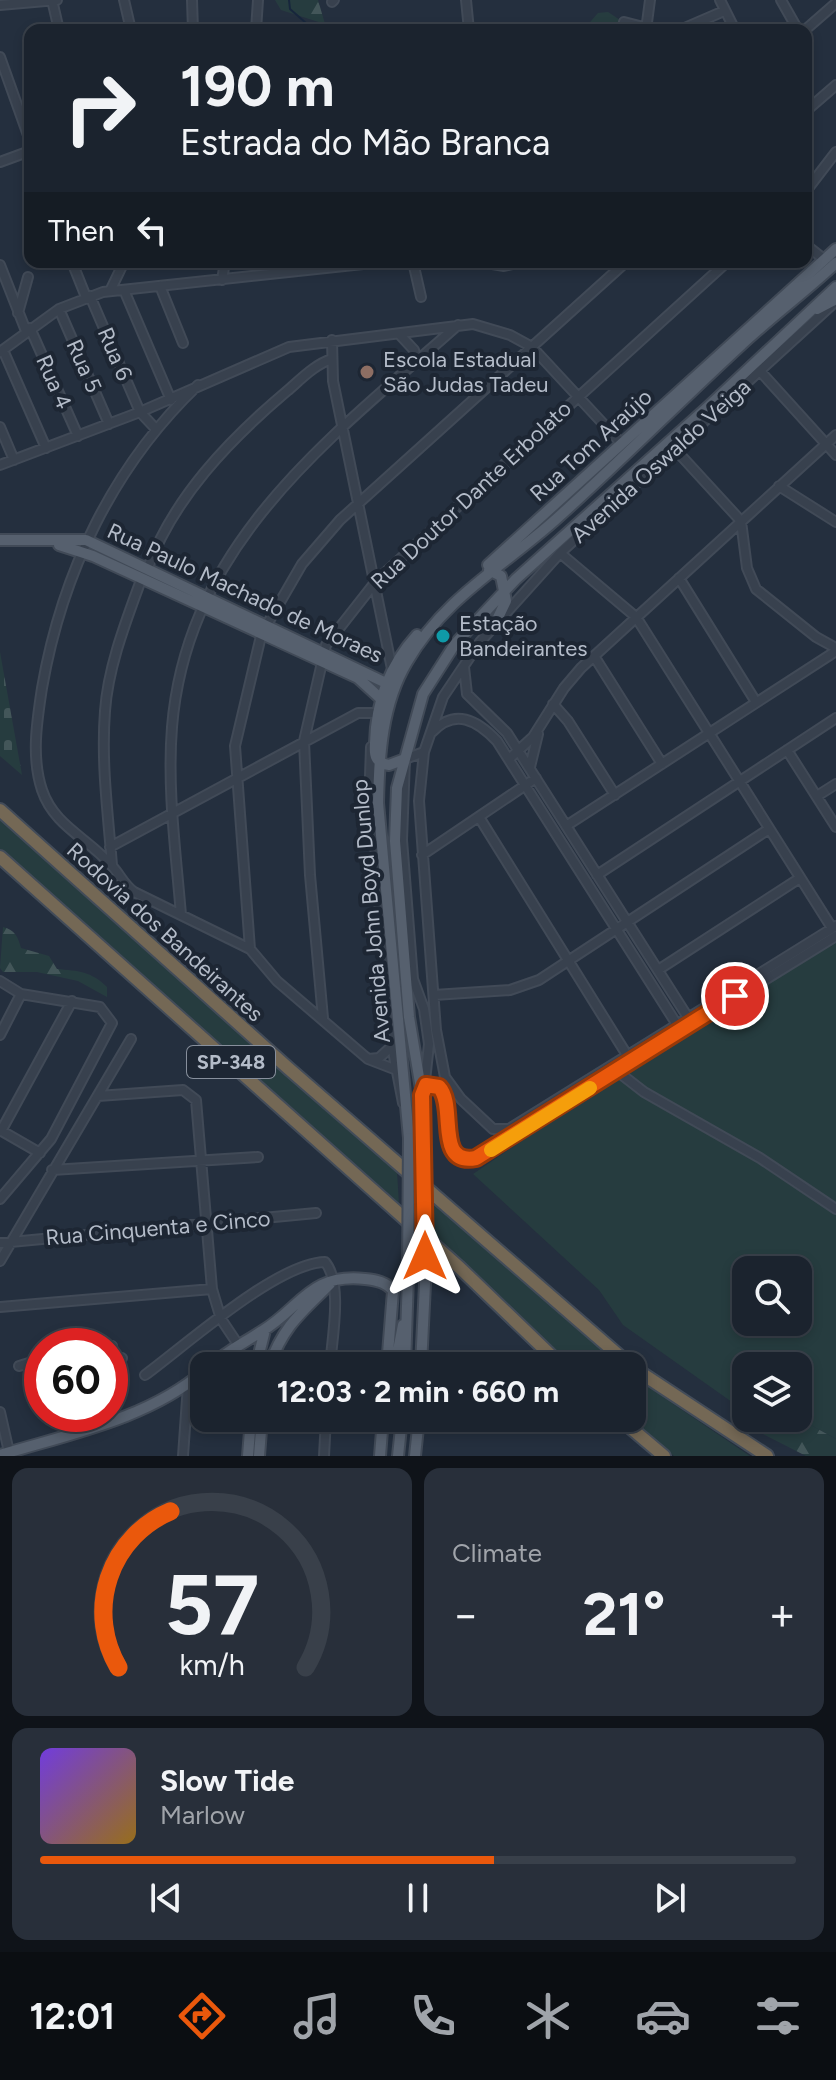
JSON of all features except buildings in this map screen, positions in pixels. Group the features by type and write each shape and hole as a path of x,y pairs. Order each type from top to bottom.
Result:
{"highway":[{"name":"Rodovia dos Bandeirantes","path":"0,810 288,1068 615,1352"},
{"name":"SP-348","path":"0,857 460,1268 547,1352"},
{"name":"Rodovia dos Bandeirantes","path":"646,1376 767,1456"},
{"path":"636,1432 664,1456"}],"main road":[{"name":"Rua Tom Araújo","path":"386,683 404,649 475,578 830,261 836,249"},
{"path":"475,578 529,543 641,442 830,261"},
{"name":"Avenida John Boyd Dunlop","path":"422,1352 425,1284 424,1090 409,1017 395,841 397,788 413,721 433,674 505,590 836,287"},
{"path":"808,313 836,300"},
{"path":"0,540 86,540"},
{"name":"Rua Paulo Machado de Moraes","path":"86,540 144,575"},
{"name":"Rua Paulo Machado de Moraes","path":"48,541 144,575 263,632 386,683"},
{"path":"489,570 501,576 505,590 504,608 493,628"},
{"name":"Avenida John Boyd Dunlop","path":"406,1352 409,1119 381,847 379,762 390,701 397,681 416,647 441,613"},
{"name":"Rua Paulo Machado de Moraes","path":"322,658 366,683 380,698"},
{"path":"386,683 374,730 374,754 379,762 387,766 405,759"},
{"path":"226,1352 237,1343 265,1330 307,1292 332,1282 358,1278 391,1286 394,1298 388,1352"},
{"path":"275,1352 282,1334 309,1301 332,1282"},
{"path":"397,1352 401,1329 408,1316"},
{"path":"265,1330 282,1334"},
{"path":"260,1352 265,1330"},
{"path":"128,1410 188,1385"},
{"path":"3,1452 70,1432"},
{"path":"248,1456 250,1432"},
{"path":"259,1456 261,1432"},
{"path":"380,1456 382,1432"},
{"path":"398,1456 401,1432"},
{"path":"415,1456 417,1432"},
{"path":"419,1432 422,1456"}],"street":[{"path":"0,5 53,0 58,24"},
{"path":"124,0 130,24"},
{"path":"192,0 193,24"},
{"path":"256,24 258,0"},
{"path":"466,0 468,24"},
{"path":"649,24 650,0"},
{"path":"720,0 732,24"},
{"path":"781,0 795,24"},
{"path":"812,24 836,3"},
{"path":"694,24 724,11"},
{"path":"624,22 631,24"},
{"path":"0,57 24,124"},
{"path":"812,106 836,85"},
{"path":"812,183 836,152"},
{"path":"0,162 24,153"},
{"path":"812,249 830,261"},
{"name":"Rua 4","path":"0,265 17,313 78,436"},
{"name":"Rua 6","path":"75,268 140,412 155,428"},
{"path":"110,291 121,268"},
{"path":"222,280 224,268"},
{"path":"46,448 2,351 59,309 88,296 110,291 331,268"},
{"path":"365,268 366,275"},
{"path":"414,268 421,297"},
{"path":"394,1069 368,1059 261,966 250,949 235,746 263,632 302,564 340,520 619,268"},
{"name":"Rua Doutor Dante Erbolato","path":"323,1018 310,875 304,741 322,658 335,630 377,580 720,268"},
{"path":"17,313 28,277"},
{"path":"160,286 183,343"},
{"path":"124,290 171,400 168,413"},
{"name":"Avenida Oswaldo Veiga","path":"436,1030 420,838 424,752 443,697 465,662 560,553 836,300"},
{"name":"Rua 5","path":"59,309 109,424"},
{"path":"0,465 171,400 269,354 316,342 400,335 458,325 489,328 532,347 622,444"},
{"path":"181,915 173,815 172,727 203,603 231,551 273,495 458,325"},
{"path":"424,331 430,349"},
{"path":"400,335 414,350 417,362"},
{"path":"112,865 103,776 105,708 122,634 144,575 179,507 219,455 247,425 328,360 332,340"},
{"path":"316,342 333,374 377,580 392,669"},
{"path":"760,371 836,455"},
{"path":"198,385 155,428 113,490 86,540 50,642 37,727 36,766 42,791 56,815 112,865 121,882 134,892 250,949"},
{"path":"0,427 14,460"},
{"path":"530,768 539,729 553,704 594,656 836,435"},
{"path":"566,826 836,650 756,589 747,568 741,521 674,448"},
{"path":"779,486 836,522"},
{"path":"725,535 744,545"},
{"path":"560,553 636,617 835,930"},
{"path":"679,578 756,702"},
{"path":"804,671 820,657 823,641"},
{"path":"594,656 662,764"},
{"path":"465,662 462,674 467,694 507,733 687,1016"},
{"path":"553,704 568,721 615,795"},
{"path":"110,847 358,713 377,713"},
{"path":"597,875 836,718"},
{"path":"429,735 447,720 471,720 489,732 676,1023"},
{"path":"509,759 539,729"},
{"path":"374,730 370,776 391,1047 394,1069 409,1119"},
{"path":"787,750 836,827"},
{"path":"424,752 405,759 402,840 413,979 424,1009 430,1054"},
{"path":"422,855 536,778"},
{"path":"817,796 836,784"},
{"path":"479,817 627,1055"},
{"path":"434,995 525,986 769,829"},
{"path":"420,838 437,842 445,839"},
{"path":"658,970 800,878"},
{"path":"436,1030 445,1077 473,1111 493,1129 509,1129 687,1016 792,952 835,930"},
{"path":"424,1090 432,1084 443,1092 449,1116 448,1140 459,1157 471,1159 494,1148 819,945 835,930"},
{"path":"792,952 819,945"},
{"path":"0,981 21,994 100,1007 110,1017 111,1029 59,1125 40,1153 2,1193"},
{"path":"0,1035 21,994"},
{"path":"40,1153 0,1131 72,1001"},
{"path":"424,1090 436,1030"},
{"path":"0,1261 131,1039"},
{"path":"368,1059 379,1058 391,1047"},
{"path":"617,1071 644,1092 760,1158 836,1209"},
{"path":"98,1096 183,1090 190,1094 199,1109 212,1289 221,1319 237,1343"},
{"path":"449,1116 473,1111"},
{"path":"493,1129 494,1148"},
{"path":"52,1170 258,1157"},
{"name":"Rua Cinquenta e Cinco","path":"0,1243 316,1213"},
{"path":"145,1375 221,1319 300,1267 325,1262 335,1297 331,1352"},
{"path":"0,1307 212,1289"},
{"path":"19,1366 24,1364"},
{"path":"183,1456 188,1385"},
{"path":"0,1412 3,1452"},
{"path":"324,1456 325,1432"},
{"path":"40,1443 40,1456"}],"green space":[{"path":"275,0 318,0 325,24 281,10"},
{"path":"608,12 624,24 588,24 598,13"},
{"path":"0,652 22,775 0,756"},
{"path":"0,818 397,1172 399,1203 0,850"},
{"path":"3,927 15,934 21,948 49,956 57,969 78,971 95,978 107,987 107,997 78,981 37,972 3,972 0,968"},
{"path":"836,941 836,1439 812,1426 812,1352 732,1352 732,1402 623,1325 599,1290 473,1174 626,1070"},
{"path":"414,1186 604,1352 558,1352 414,1215"},
{"path":"646,1385 750,1456 674,1456 646,1432"},
{"path":"812,1426 836,1439 836,1456 806,1456 759,1432 812,1432"}],"waterway":[{"path":"289,0 290,9 307,24"}],"slow traffic":[{"path":"491,1150 590,1088"}],"place":[{"name":"Escola Estadual São Judas Tadeu","path":"367,372"},
{"name":"Estação Bandeirantes","path":"443,636"}],"route":[{"path":"425,1256 422,1095 426,1085 439,1087 447,1099 448,1140 453,1151 464,1159 476,1158 735,996"}]}
